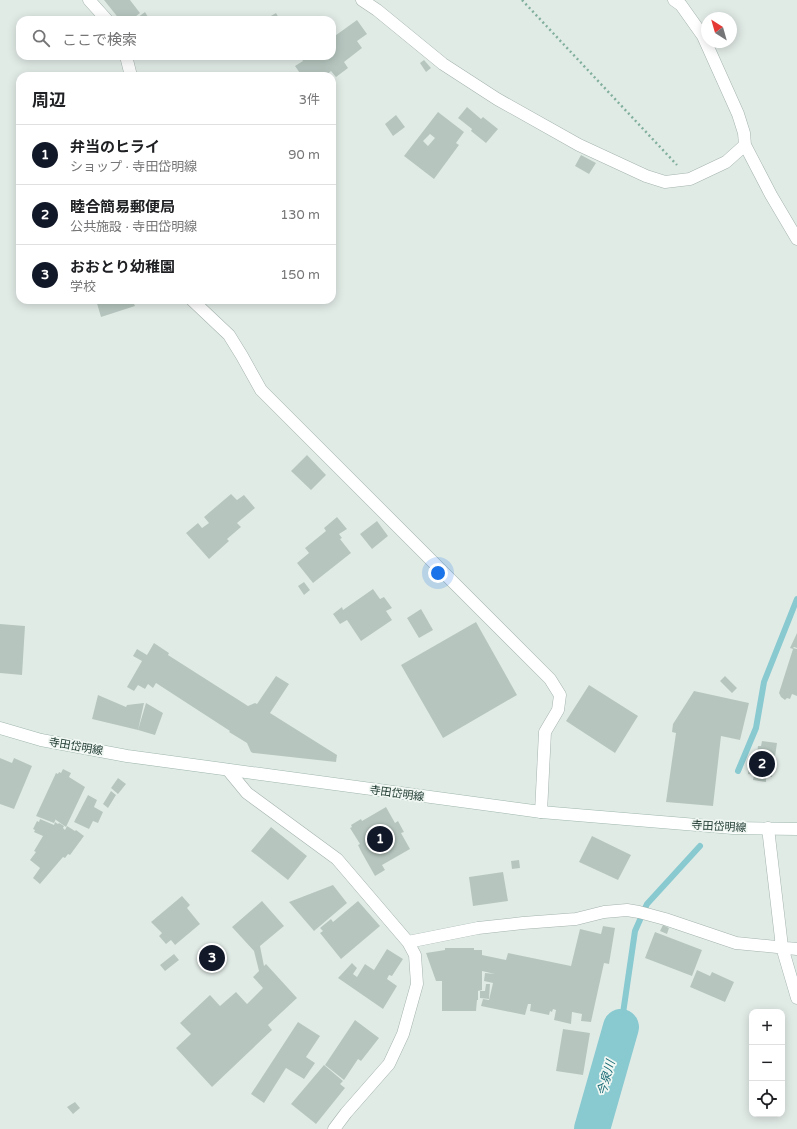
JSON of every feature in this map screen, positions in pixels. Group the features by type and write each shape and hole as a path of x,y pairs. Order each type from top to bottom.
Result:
{"street":[{"path":"89,0 103,16"},
{"path":"362,0 377,10 443,64 497,99 579,145 646,176 665,182 690,179 726,162 745,145"},
{"path":"674,0 681,5 703,36 738,114 744,133 745,145 771,195 797,239"},
{"path":"127,60 130,72"},
{"path":"196,304 229,335 261,390 550,679 560,695 558,710 545,732 541,812"},
{"name":"寺田岱明線","path":"0,728 41,740 127,756 541,812 733,828 797,829"},
{"path":"228,770 247,793 337,859 408,942 415,955 417,984 404,1034 390,1064 346,1113 334,1129"},
{"path":"768,828 782,947 797,998"},
{"path":"408,942 478,928 576,919 604,912 627,910 665,919 736,943 797,949"}],"path":[{"path":"522,0 690,179"}],"building":[{"path":"104,0 130,0 140,13 136,16 117,16"},
{"path":"145,12 147,16 140,16"},
{"path":"276,13 278,16 271,16"},
{"path":"357,20 367,34 357,41 362,48 344,62 348,68 336,77 336,72 331,71 299,72 295,66 302,60 336,60 336,35"},
{"path":"424,60 431,68 426,72 420,63"},
{"path":"467,107 481,119 483,117 498,129 486,143 458,118"},
{"path":"438,112 464,132 456,143 459,145 434,179 404,156","holes":["430,134 435,138 428,146 423,141"]},
{"path":"396,115 405,127 393,136 385,124"},
{"path":"581,155 596,163 589,174 575,166"},
{"path":"97,304 134,304 135,306 101,317"},
{"path":"307,455 326,475 311,490 291,471"},
{"path":"231,494 237,500 244,495 255,508 237,523 241,527 227,539 229,541 209,559 186,533 198,523 202,528 209,523 204,517"},
{"path":"337,517 347,529 339,534 342,538 340,539 351,553 313,583 297,563 309,553 305,548 326,531 324,528"},
{"path":"377,521 388,536 372,549 360,534"},
{"path":"304,582 310,590 304,595 298,586"},
{"path":"373,589 380,599 384,597 392,608 386,611 392,620 361,641 347,620 340,624 333,614 342,607 343,610"},
{"path":"421,609 433,630 419,638 407,618"},
{"path":"476,622 517,695 443,738 401,665"},
{"path":"0,624 25,626 22,675 0,673"},
{"path":"797,633 797,648 793,648 797,649 797,696 792,694 790,699 787,698 785,700 779,693 793,649 790,648"},
{"path":"154,643 169,653 168,655 248,706 255,703 257,704 276,676 289,684 270,713 337,755 336,762 253,753 251,752 247,743 156,683 153,688 148,684 145,689 138,685 134,691 127,687 142,661 133,656 137,649 147,655"},
{"path":"725,676 737,688 732,693 720,681"},
{"path":"589,685 638,716 615,753 566,721"},
{"path":"694,691 749,703 740,740 721,736 713,806 666,802 676,733 672,732 673,724"},
{"path":"98,695 126,707 127,705 144,703 138,730 92,719"},
{"path":"146,703 163,713 155,735 138,730"},
{"path":"762,741 777,743 772,777 766,777 766,782 753,780 754,775 748,774 751,754 757,755 758,746 761,746"},
{"path":"0,758 12,763 14,758 32,766 14,809 0,804"},
{"path":"63,769 71,773 69,777 85,787 66,827 56,819 54,823 36,816 56,773 61,773"},
{"path":"118,778 126,784 118,794 111,788"},
{"path":"111,791 116,795 108,808 103,804"},
{"path":"88,795 97,800 94,807 103,812 98,823 93,821 89,829 74,822"},
{"path":"386,807 395,823 398,821 404,832 401,833 410,849 382,865 385,870 375,876 358,845 360,844 350,828 352,827 351,825 361,819 362,821"},
{"path":"40,819 54,825 55,822 58,824 59,823 64,826 63,828 65,830 67,826 84,836 70,855 68,854 65,858 63,857 40,884 33,878 40,868 30,860 36,852 34,851 43,836 34,832 35,830 33,829 37,821 39,822"},
{"path":"271,827 307,856 288,880 251,851"},
{"path":"592,836 631,855 618,880 579,862"},
{"path":"519,860 520,868 512,869 511,861"},
{"path":"503,872 508,901 473,906 469,877"},
{"path":"333,885 347,903 314,931 289,902"},
{"path":"182,896 190,905 187,908 200,924 175,945 171,940 166,944 159,936 162,933 151,922"},
{"path":"262,901 284,926 260,946 264,966 266,964 297,998 268,1025 272,1030 212,1087 176,1048 191,1034 180,1023 210,995 220,1006 236,992 247,1004 263,988 253,977 259,971 254,951 232,927"},
{"path":"358,901 380,926 341,959 320,933 323,931 320,928 331,919 333,922"},
{"path":"663,925 669,928 667,934 660,931"},
{"path":"603,926 615,928 609,964 604,963 591,1022 581,1021 582,1014 572,1012 571,1024 554,1020 556,1010 553,1009 552,1012 550,1011 549,1015 530,1011 531,1004 528,1004 525,1015 481,1006 483,999 489,1000 493,983 484,981 485,973 495,974 482,971 482,990 478,991 476,1011 442,1011 442,981 436,981 426,953 445,950 445,948 474,948 474,950 482,950 482,955 506,960 508,953 571,966 580,929 601,934"},
{"path":"655,932 702,950 692,976 645,958"},
{"path":"387,949 403,959 392,976 389,975 387,979 397,986 383,1009 338,978 352,963 357,968 353,974 357,977 365,964 374,970"},
{"path":"174,954 179,960 165,971 160,965"},
{"path":"697,970 710,976 712,972 734,982 725,1002 690,987"},
{"path":"486,984 490,984 489,999 480,998 480,991 485,991"},
{"path":"355,1020 379,1038 361,1061 358,1059 344,1080 325,1065"},
{"path":"298,1022 320,1036 306,1057 315,1063 304,1079 286,1068 264,1103 251,1094"},
{"path":"563,1029 590,1033 583,1075 556,1071"},
{"path":"324,1065 343,1081 340,1084 345,1088 316,1124 291,1104"},
{"path":"75,1102 80,1108 73,1114 67,1107"}],"waterway":[{"path":"738,771 756,728 764,682 797,599"},
{"path":"621,1027 635,931 647,904 700,846"},
{"name":"今泉川","path":"592,1129 621,1027"}],"place":[{"name":"睦合簡易郵便局","path":"762,764"},
{"name":"弁当のヒライ","path":"380,839"},
{"name":"おおとり幼稚園","path":"212,958"}]}
